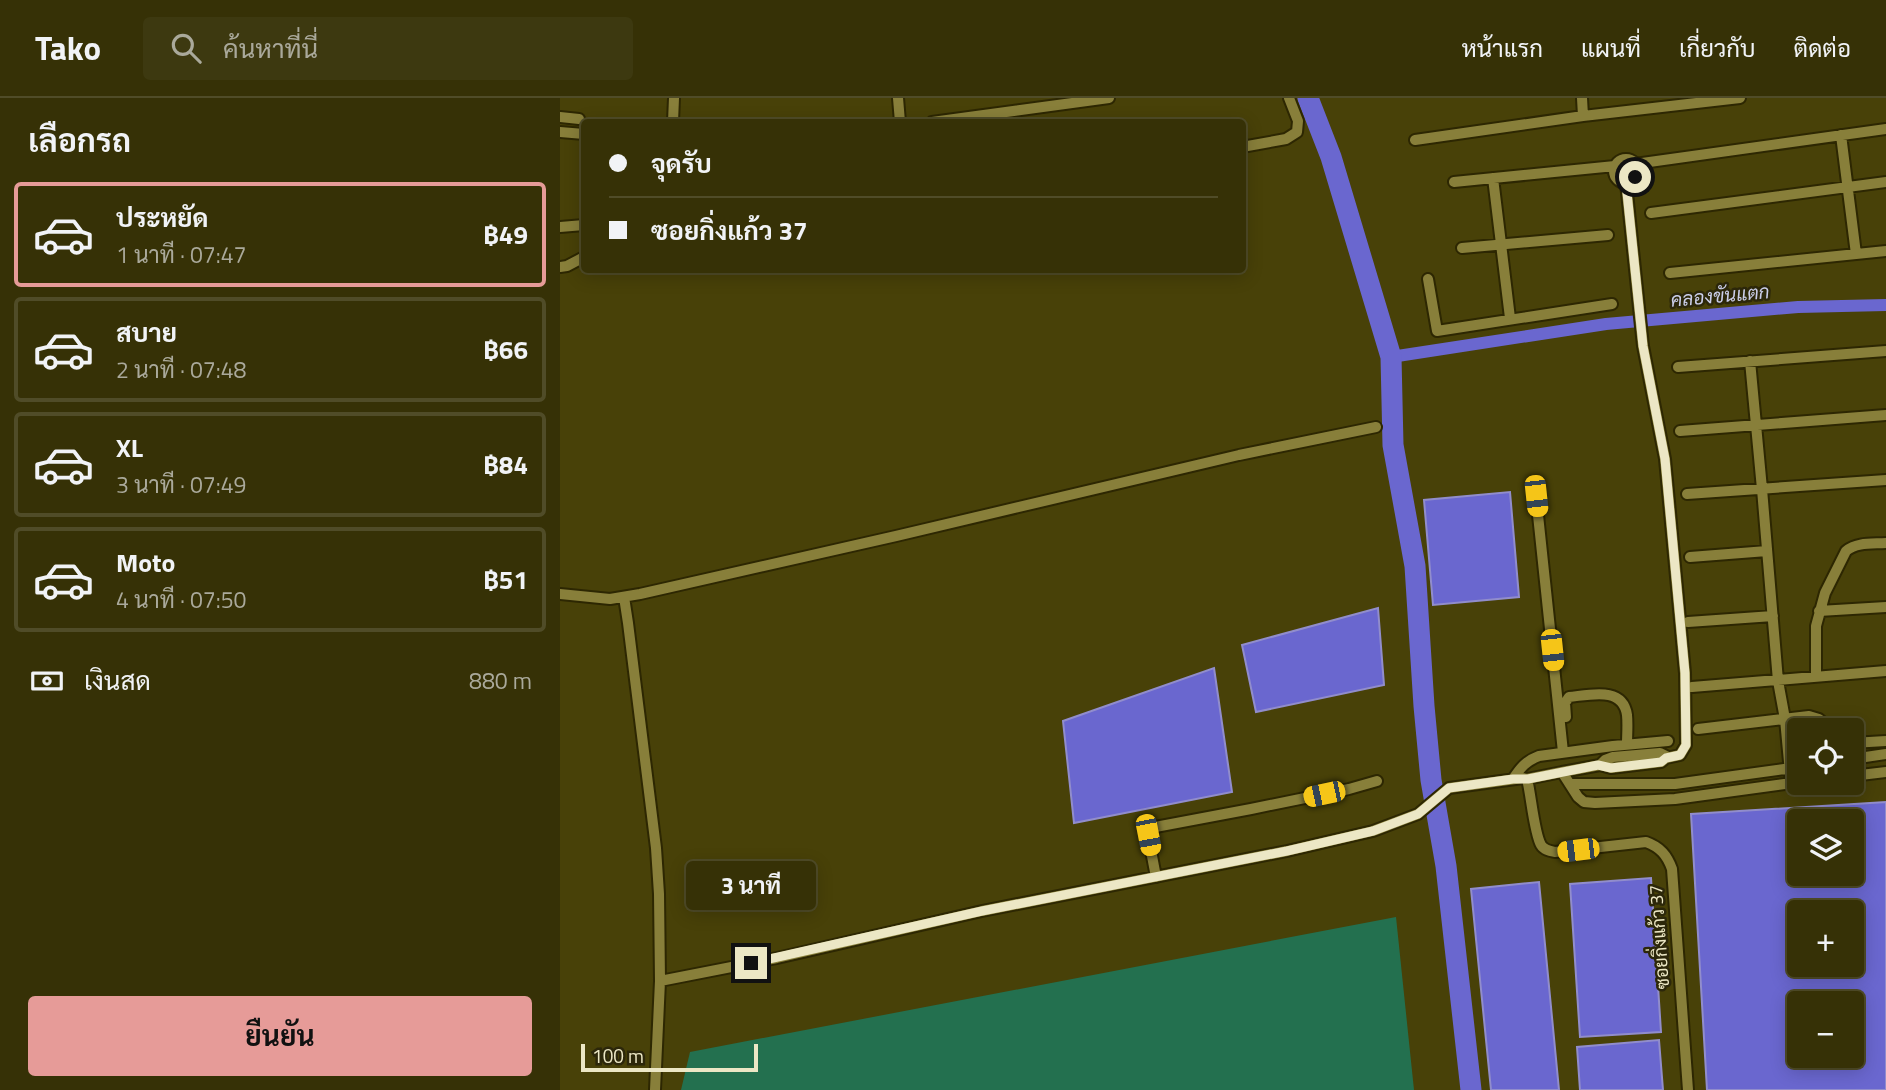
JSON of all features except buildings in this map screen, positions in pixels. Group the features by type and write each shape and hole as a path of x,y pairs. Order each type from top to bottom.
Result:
{"street":[{"path":"673,119 674,98"},
{"path":"898,98 900,119"},
{"path":"954,119 1109,98"},
{"path":"1246,146 1286,139 1297,132 1298,121 1289,98"},
{"path":"1581,98 1583,116"},
{"path":"1415,140 1583,116 1740,98"},
{"path":"560,117 579,119"},
{"path":"1626,183 1618,180 1614,174 1617,163 1624,159 1635,163 1886,129"},
{"path":"560,132 581,134"},
{"path":"1841,135 1856,254"},
{"path":"1626,183 1635,177 1635,163"},
{"path":"1454,182 1615,166"},
{"path":"1493,178 1510,318"},
{"path":"1651,213 1886,182"},
{"path":"660,981 777,958 982,911 1287,851 1373,831 1418,814 1449,788 1528,779 1600,765 1611,768 1661,762 1668,757 1680,755 1686,745 1685,673 1665,459 1643,346 1626,183"},
{"path":"560,227 581,225"},
{"path":"1462,248 1608,235"},
{"path":"1670,273 1886,251"},
{"path":"560,267 581,259"},
{"path":"1428,279 1437,331 1612,304"},
{"path":"1678,367 1886,351"},
{"path":"1749,361 1778,681 1787,730"},
{"path":"1680,430 1886,415"},
{"path":"560,594 610,599 624,597 896,536 1239,454 1376,427"},
{"path":"1687,494 1886,480"},
{"path":"1536,496 1565,752"},
{"path":"1816,676 1816,626 1819,611 1846,551 1860,545 1886,543"},
{"path":"1690,557 1768,551"},
{"path":"624,597 656,848 659,894 660,981 655,1090"},
{"path":"1819,611 1886,607"},
{"path":"1688,622 1773,616"},
{"path":"1692,687 1886,671"},
{"path":"1565,752 1565,703 1569,697 1610,694 1617,698 1627,715 1627,744"},
{"path":"1793,718 1816,718"},
{"path":"1698,729 1785,719"},
{"path":"1600,765 1613,752 1627,744 1668,741"},
{"path":"1864,742 1886,741"},
{"path":"1513,779 1521,766 1529,760 1565,752 1660,752 1668,757"},
{"path":"1864,758 1886,754"},
{"path":"1571,784 1675,784 1787,769"},
{"path":"1562,772 1578,797 1584,802 1595,803 1675,799 1787,784"},
{"path":"1864,775 1886,772"},
{"name":"ซอยกิ่งแก้ว 37","path":"1528,779 1538,835 1544,848 1555,852 1646,842 1657,846 1668,860 1672,869 1688,1090"},
{"path":"1156,877 1148,835 1150,828 1349,789 1377,781"},
{"path":"1675,784 1675,799"},
{"path":"1651,785 1652,800"}],"green space":[{"path":"1396,917 1414,1090 681,1090 690,1052"}],"shaded area":[{"path":"1510,492 1519,597 1433,605 1424,500"},
{"path":"1378,608 1384,685 1256,712 1242,645"},
{"path":"1214,668 1232,792 1074,823 1063,721"},
{"path":"1886,802 1886,1090 1707,1090 1691,814"},
{"path":"1651,878 1661,1032 1580,1037 1570,884"},
{"path":"1539,882 1559,1090 1491,1090 1471,889"},
{"path":"1659,1040 1663,1090 1580,1090 1577,1047"}],"waterway":[{"path":"1308,98 1331,157 1391,357 1393,445 1415,566 1431,780 1446,866 1471,1090"},
{"name":"คลองขันแตก","path":"1391,357 1606,324 1798,307 1886,305"}],"route":[{"path":"751,963 982,911 1287,851 1373,831 1410,819 1449,788 1528,779 1598,765 1611,768 1661,762 1680,755 1686,745 1685,673 1665,459 1643,346 1631,239 1626,183 1635,177"}]}
